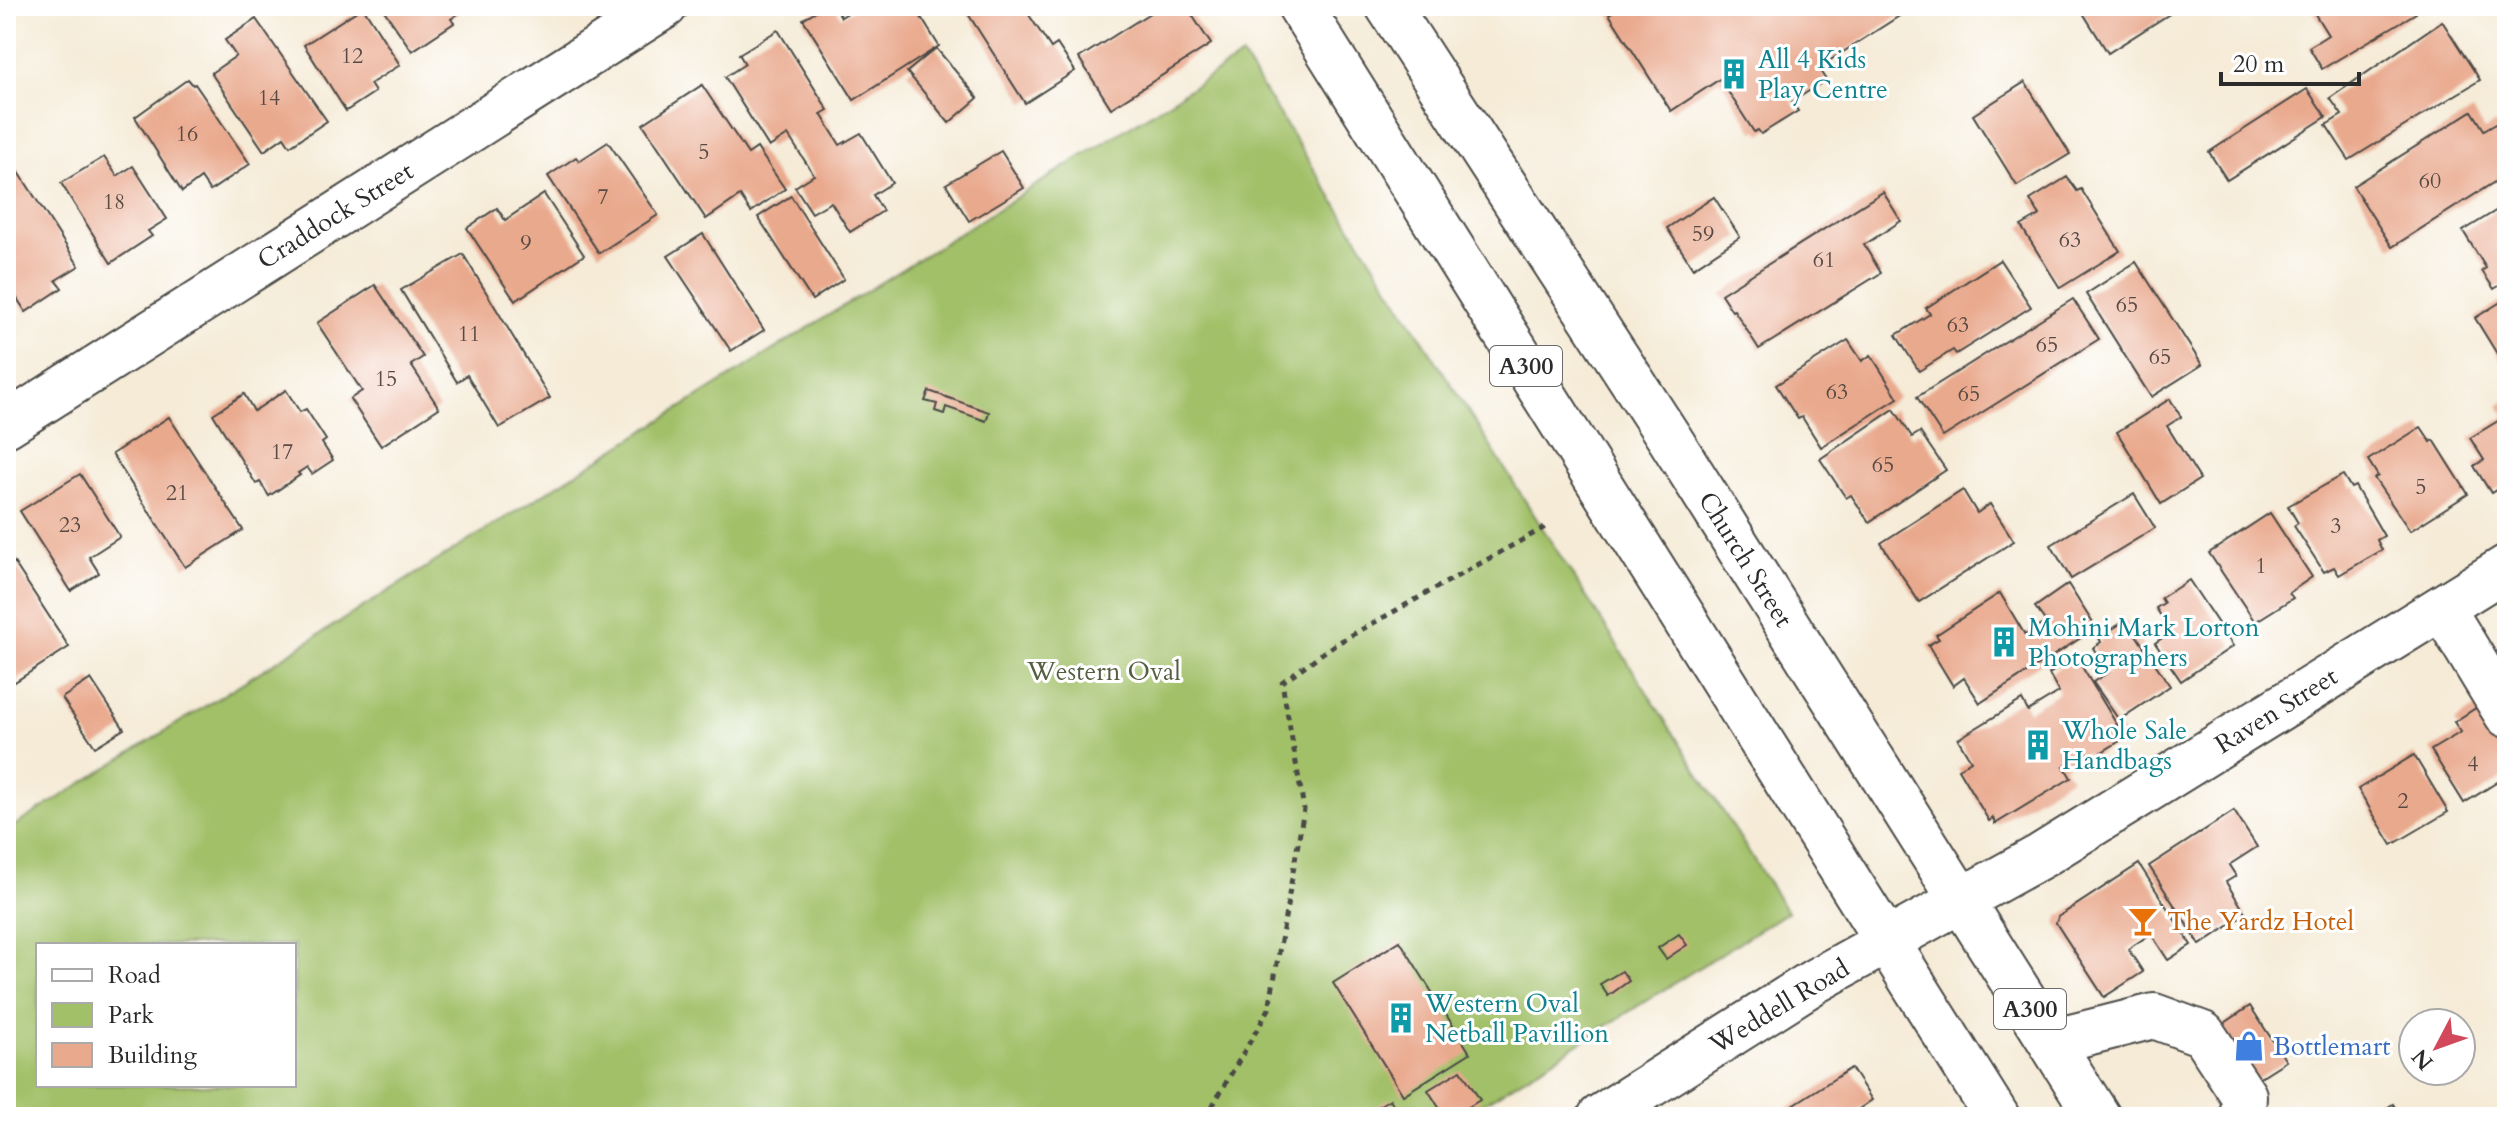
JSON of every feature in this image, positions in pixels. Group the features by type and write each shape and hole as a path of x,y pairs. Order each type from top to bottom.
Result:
{"main road":[{"name":"Craddock Street","path":"6,425 665,6"},
{"name":"A300","path":"1300,6 1997,1117"},
{"name":"Church Street","path":"1388,6 1670,439 2098,1117"},
{"name":"Raven Street","path":"1962,900 2041,856 2507,567"},
{"path":"2442,608 2507,715"},
{"name":"Weddell Road","path":"1600,1117 1815,981 1962,900"},
{"path":"2051,1042 2154,1016 2203,1034 2244,1096 2243,1117"}],"path":[{"path":"1206,1117 1269,1009 1304,809 1282,682 1334,645 1549,525"}],"green space":[{"name":"Western Oval","path":"1242,56 1787,912 1462,1117 6,1117 6,831"}],"building":[{"path":"381,6 469,6 451,19 454,23 412,51"},
{"path":"824,6 835,6 841,17 859,6 914,6 939,46 854,100 803,19"},
{"path":"963,6 1023,6 1051,48 1057,44 1075,71 1025,103"},
{"path":"1161,6 1186,6 1211,44 1111,108 1079,58"},
{"name":"All 4 Kids Play Centre","path":"1622,6 1915,6 1818,68 1826,80 1792,102 1798,111 1761,134 1758,130 1754,132 1720,79 1671,111 1609,14"},
{"path":"2093,6 2182,6 2108,53 2083,13"},
{"path":"2310,6 2412,6 2416,13 2322,69 2309,47 2328,35"},
{"path":"363,7 400,65 370,84 375,92 346,111 304,45"},
{"path":"256,19 327,121 290,146 284,137 264,151 211,73 236,56 225,40"},
{"path":"2442,21 2480,80 2349,160 2326,125 2342,115 2330,98"},
{"path":"778,30 828,110 821,114 840,145 861,133 892,183 873,195 883,211 850,232 831,202 812,213 795,187 814,175 788,135 769,147 725,77 745,64 739,54"},
{"path":"936,48 978,98 949,123 907,72"},
{"path":"188,79 195,84 250,164 210,191 201,178 182,192 135,117"},
{"path":"2025,82 2070,154 2017,186 1973,115"},
{"path":"702,85 748,154 757,148 785,189 751,212 740,196 706,219 643,124"},
{"path":"2307,89 2326,117 2227,180 2209,152"},
{"path":"2472,111 2484,130 2496,123 2507,141 2507,174 2392,247 2353,186"},
{"path":"608,142 658,215 599,253 548,176 576,157 579,161"},
{"path":"1001,151 1024,188 969,221 946,184"},
{"path":"6,152 79,266 56,280 62,288 26,312 6,282"},
{"path":"104,157 117,176 133,166 167,219 148,231 152,236 111,263 61,183"},
{"path":"2067,177 2077,191 2081,189 2120,251 2060,288 2021,226 2040,215 2030,200"},
{"path":"1883,192 1901,221 1864,245 1881,273 1759,349 1721,294"},
{"path":"544,194 584,255 515,301 467,228 497,208 505,220"},
{"path":"791,196 844,279 812,300 758,217"},
{"path":"1714,197 1740,237 1693,268 1667,228"},
{"path":"2507,204 2507,281 2494,289 2482,271 2486,268 2463,231"},
{"path":"703,234 764,330 731,351 668,256"},
{"path":"463,254 550,398 499,428 467,375 457,382 401,290"},
{"path":"2000,260 2031,307 1956,354 1953,350 1919,371 1896,335 1930,314 1926,308"},
{"path":"2136,262 2202,365 2151,397 2086,294"},
{"path":"375,285 423,357 411,365 439,408 381,446 350,399 362,391 317,323"},
{"path":"2507,298 2507,370 2475,318"},
{"path":"2073,299 2099,339 1943,437 1917,397"},
{"path":"1848,340 1862,361 1871,355 1898,398 1821,447 1776,385"},
{"path":"286,390 300,412 306,409 326,440 322,443 333,460 312,474 307,467 269,496 260,482 256,484 213,414 244,394 254,411"},
{"path":"929,391 989,412 986,421 946,407 944,414 935,411 937,404 925,401"},
{"path":"2170,399 2181,417 2167,426 2200,479 2161,504 2117,432"},
{"path":"2507,400 2507,483 2491,493 2474,466 2484,460 2470,438 2506,416 2499,406"},
{"path":"1894,409 1912,437 1920,432 1946,470 1869,522 1851,495 1846,498 1820,459"},
{"path":"169,417 243,530 185,567 112,454"},
{"path":"2421,427 2431,442 2434,440 2468,494 2410,531 2374,478 2378,476 2368,460"},
{"path":"80,474 120,537 89,557 99,573 71,591 20,511"},
{"path":"2343,475 2351,488 2355,486 2384,536 2377,540 2382,550 2339,575 2334,567 2324,572 2294,526 2298,523 2288,506"},
{"path":"1963,490 1977,513 1990,504 2014,541 1919,602 1881,543"},
{"path":"2134,494 2155,528 2071,579 2051,545"},
{"path":"2270,513 2312,577 2289,593 2293,598 2255,622 2209,553"},
{"path":"6,550 69,647 10,685 6,678"},
{"path":"2189,580 2233,646 2181,681 2155,643 2171,632 2156,608 2164,603 2161,598"},
{"name":"Mohini Mark Lorton Photographers","path":"2068,584 2096,628 1980,703 1964,678 1953,686 1928,645 1939,639 1936,635 2000,593 2025,635 2046,622 2035,607"},
{"path":"2126,620 2170,686 2119,720 2093,682 2109,672 2093,648 2101,642 2099,638"},
{"name":"Whole Sale Handbags","path":"2076,657 2125,738 2090,759 2086,752 2064,766 2071,778 1995,824 1993,818 1989,821 1958,769 1971,761 1958,739 2022,700 2028,711 2059,692 2049,674"},
{"path":"91,679 124,729 95,747 62,698"},
{"path":"2482,704 2507,745 2507,776 2464,803 2431,750 2461,732 2454,722"},
{"path":"2414,755 2448,812 2392,845 2358,789"},
{"path":"2234,811 2257,847 2229,865 2236,876 2226,882 2246,914 2200,945 2149,866"},
{"path":"2139,864 2191,945 2168,960 2151,934 2128,949 2143,972 2104,997 2056,923 2058,917"},
{"path":"1679,934 1687,945 1666,959 1658,948"},
{"name":"Western Oval Netball Pavillion","path":"1400,941 1470,1053 1403,1095 1333,983"},
{"path":"1622,971 1629,981 1608,996 1600,984"},
{"name":"Bottlemart","path":"2250,1006 2286,1061 2229,1097 2195,1043"},
{"path":"1851,1068 1872,1100 1851,1117 1781,1117 1779,1114"},
{"path":"1461,1070 1480,1100 1452,1117 1445,1117 1428,1090"},
{"path":"1390,1099 1401,1117 1360,1117"},
{"path":"2393,1104 2401,1117 2373,1117"}],"place":[{"name":"All 4 Kids Play Centre","path":"1734,74"},
{"name":"Mohini Mark Lorton Photographers","path":"2004,642"},
{"name":"Whole Sale Handbags","path":"2038,745"},
{"name":"The Yardz Hotel","path":"2143,921"},
{"name":"Western Oval Netball Pavillion","path":"1401,1018"},
{"name":"Bottlemart","path":"2249,1046"}]}
